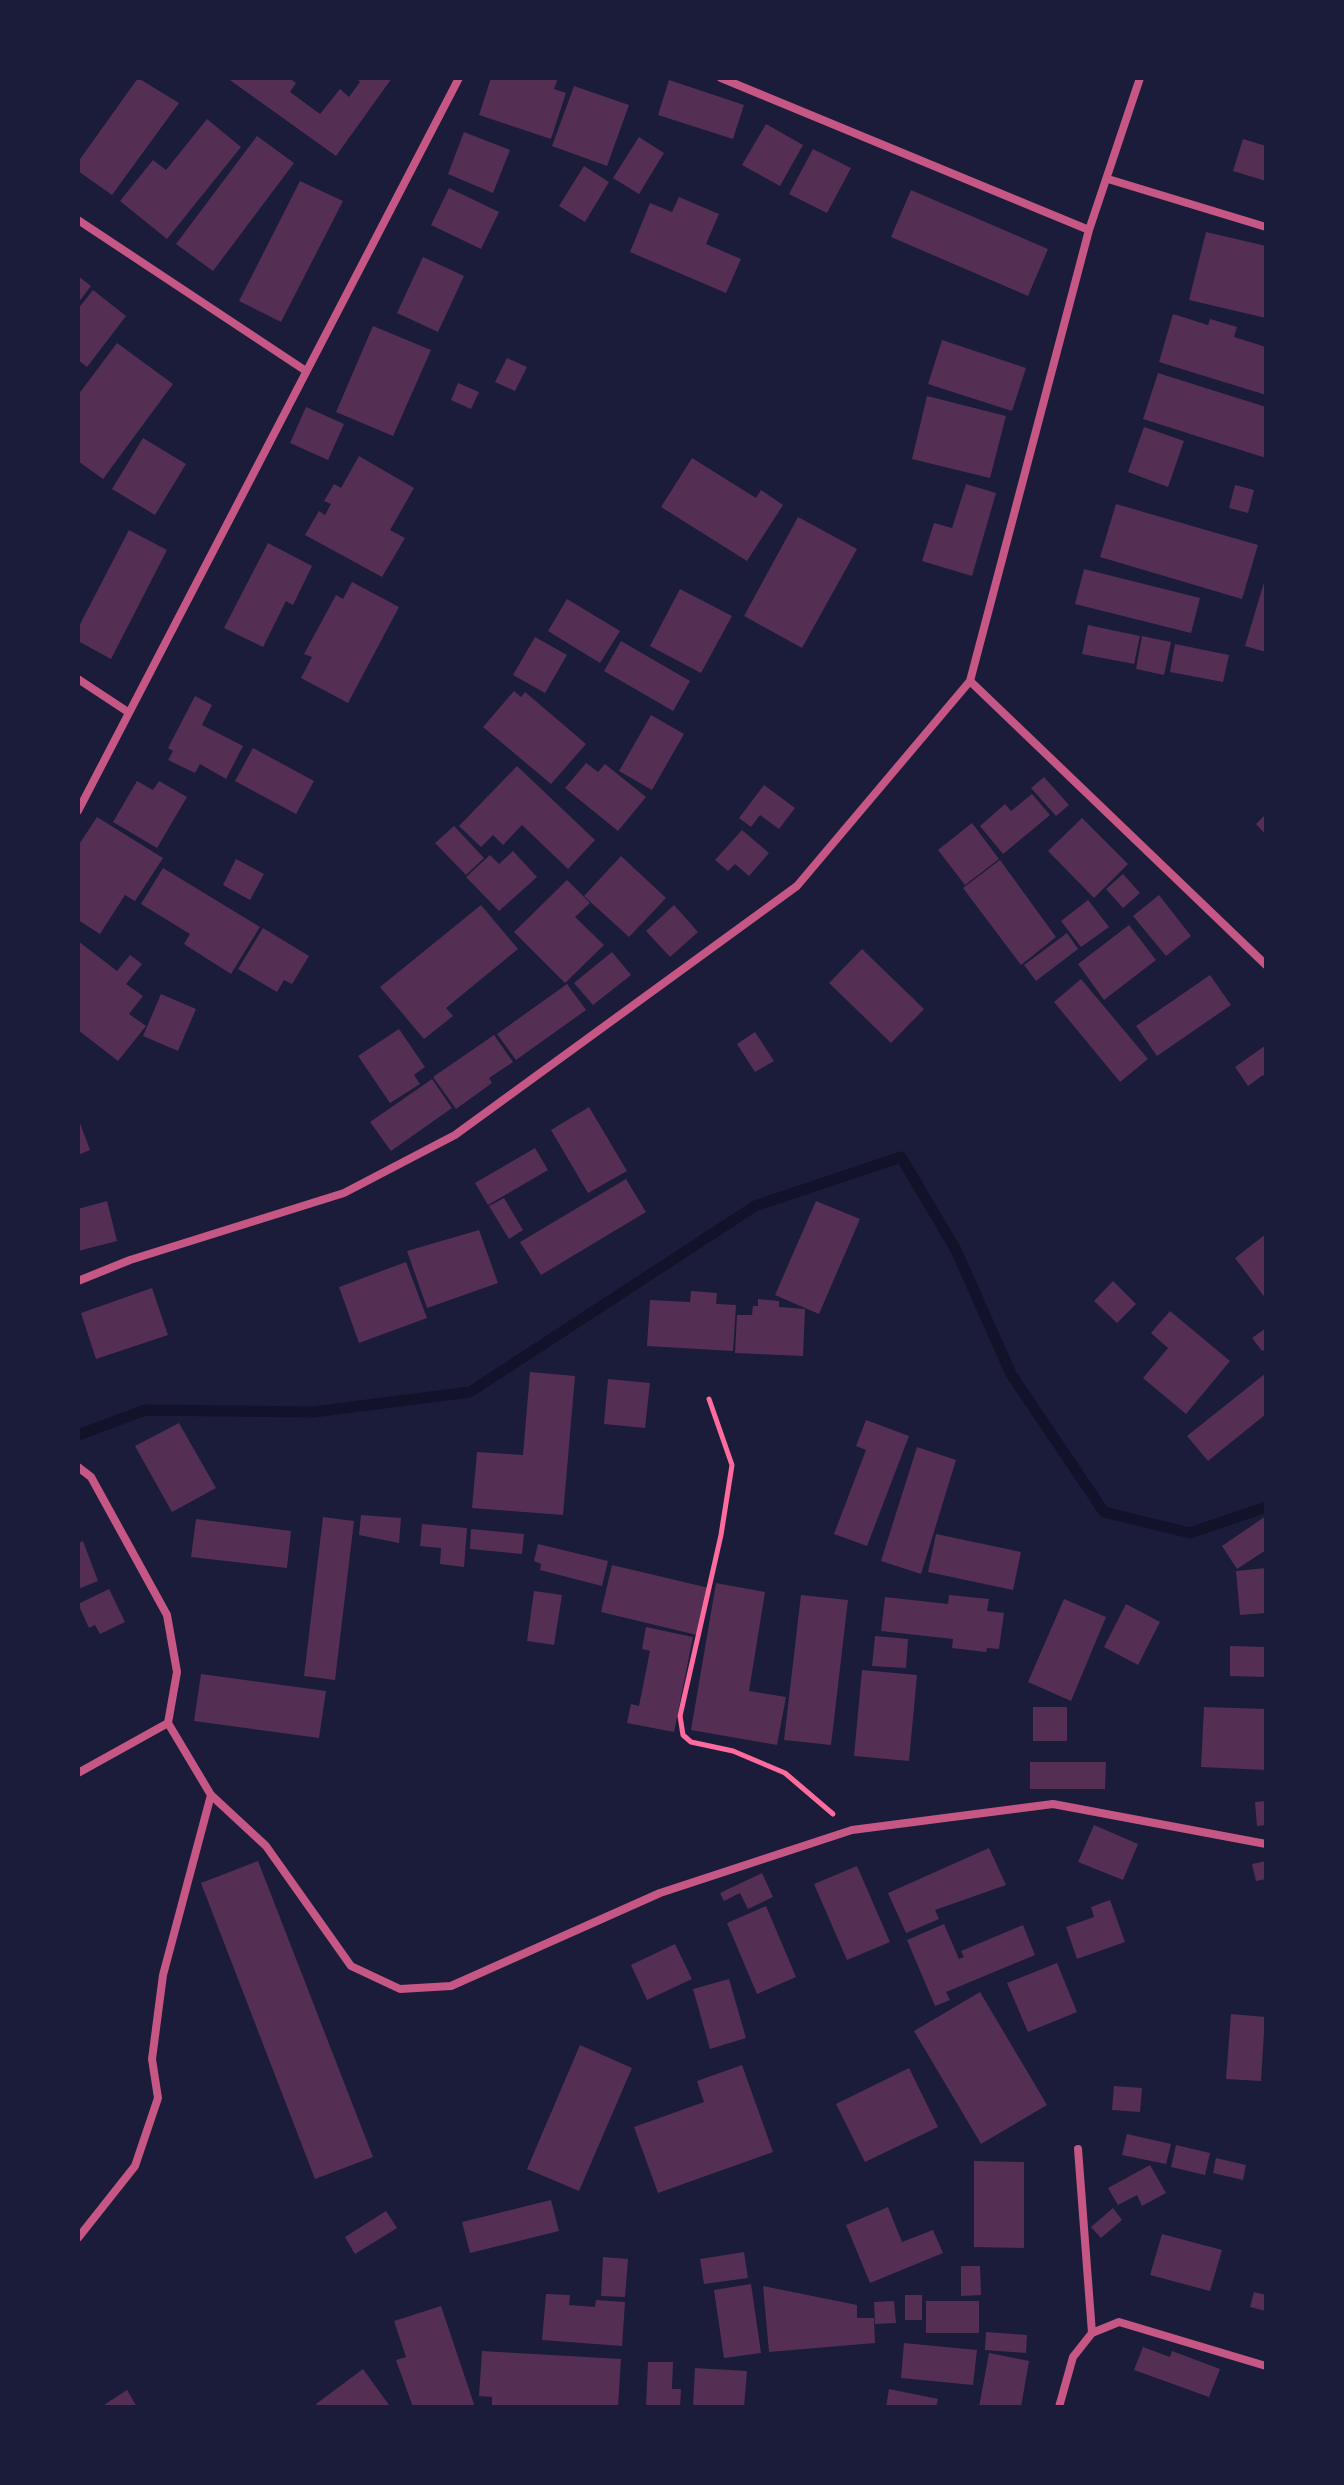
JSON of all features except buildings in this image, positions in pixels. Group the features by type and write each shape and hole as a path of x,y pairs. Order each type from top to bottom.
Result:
{"street":[{"path":"78,811 459,78"},
{"path":"721,78 1089,230"},
{"path":"78,1281 130,1260 344,1193 455,1135 797,886 970,681 1089,230 1140,78"},
{"path":"1108,179 1266,227"},
{"path":"78,220 306,371"},
{"path":"78,679 128,712"},
{"path":"970,681 1266,965"},
{"path":"78,1467 91,1477 167,1615 177,1672 168,1723 211,1795 266,1846 351,1966 400,1989 451,1986 660,1893 852,1830 1053,1804 1266,1844"},
{"path":"78,1773 168,1723"},
{"path":"78,2238 135,2166 158,2098 152,2059 163,1975 211,1795"},
{"path":"1078,2149 1092,2333"},
{"path":"1059,2407 1073,2357 1092,2333 1119,2322 1266,2366"}],"path":[{"path":"709,1399 732,1465 721,1535 680,1716 683,1735 691,1742 733,1751 785,1773 852,1830"}],"waterway":[{"path":"78,1435 145,1410 313,1412 470,1392 755,1206 901,1157 956,1250 1011,1374 1104,1512 1190,1533 1266,1507"}]}
